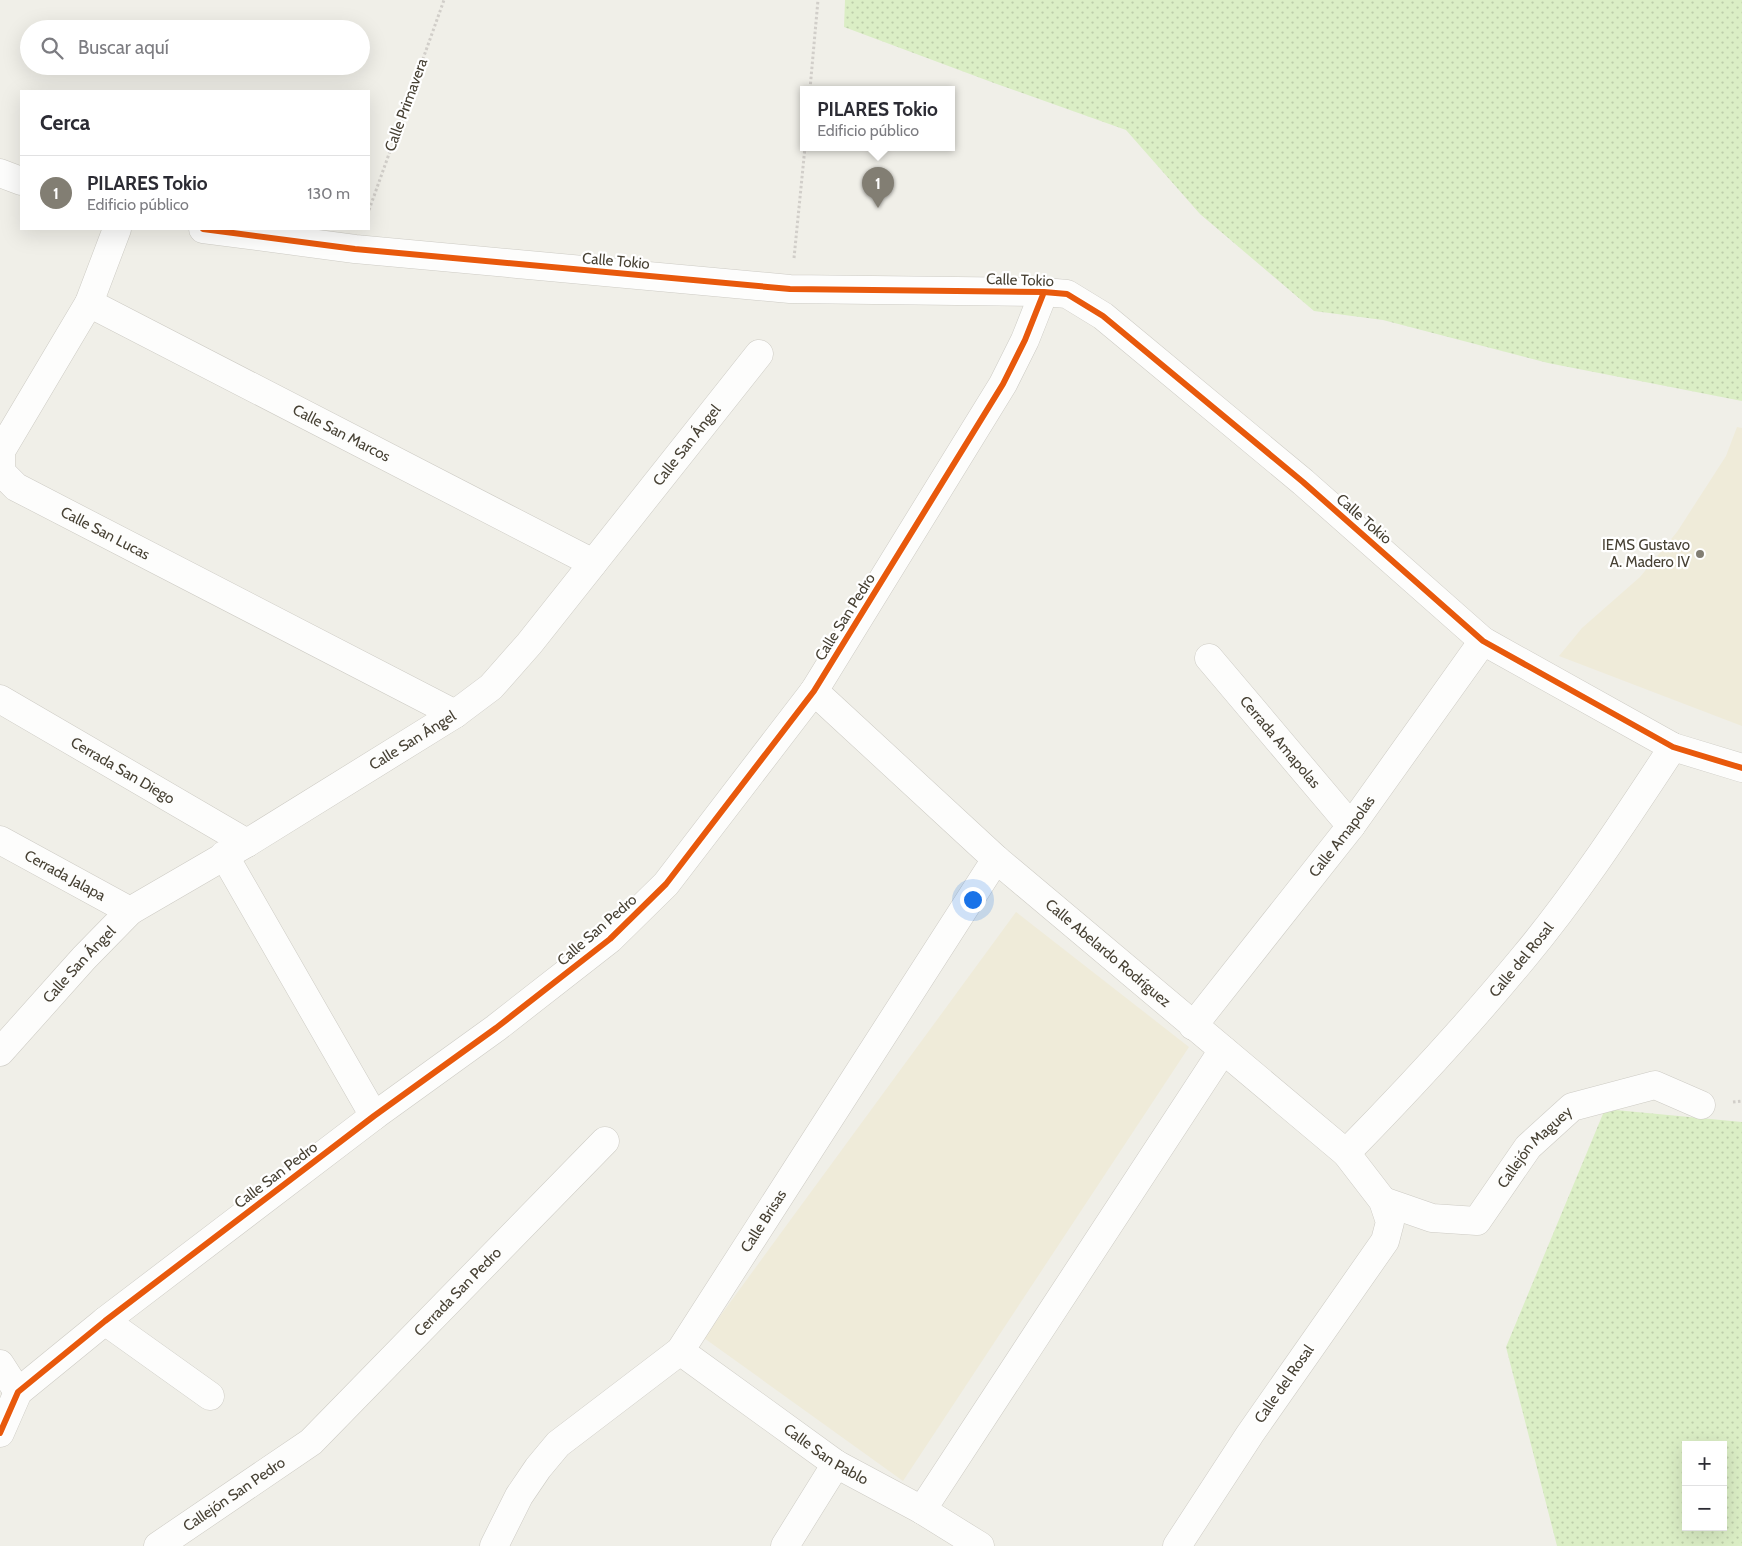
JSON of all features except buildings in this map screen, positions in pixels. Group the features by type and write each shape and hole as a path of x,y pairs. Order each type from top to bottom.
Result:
{"street":[{"path":"0,173 20,181"},
{"name":"Calle San Lucas","path":"117,230 89,303 1,452 1,472 16,487 455,714"},
{"name":"Calle Tokio","path":"210,230 355,250 790,289 1044,292 1067,294 1103,316 1303,482 1484,641 1673,747 1742,768"},
{"name":"Calle San Pedro","path":"0,1433 18,1392 105,1321 374,1116 496,1028 610,939 666,884 814,691 1003,384 1044,292"},
{"name":"Calle San Marcos","path":"89,303 593,563"},
{"name":"Calle San Ángel","path":"0,1052 84,958 130,911 455,714 491,687 528,644 759,354"},
{"name":"Calle Amapolas","path":"1193,1026 1351,826 1484,641"},
{"name":"Cerrada Amapolas","path":"1209,658 1351,826"},
{"name":"Calle Abelardo Rodríguez","path":"814,691 996,859 1346,1153 1386,1212"},
{"name":"Cerrada San Diego","path":"0,699 235,849"},
{"name":"Calle del Rosal","path":"1346,1153 1395,1103 1525,956 1608,845 1673,747"},
{"name":"Cerrada Jalapa","path":"0,840 130,911"},
{"path":"235,849 374,1116"},
{"name":"Calle Brisas","path":"494,1546 519,1496 538,1468 558,1444 680,1351 996,859"},
{"path":"922,1510 1223,1050"},
{"name":"Callejón Maguey","path":"1386,1212 1477,1221 1528,1147 1572,1107 1655,1084 1701,1105"},
{"name":"Cerrada San Pedro","path":"311,1442 605,1140"},
{"name":"Calle del Rosal","path":"1176,1546 1250,1434 1385,1241 1386,1212"},
{"path":"105,1321 210,1396"},
{"name":"Calle San Pablo","path":"680,1351 836,1464 922,1510 980,1546"},
{"path":"0,1364 18,1392"},
{"name":"Callejón San Pedro","path":"158,1546 311,1442"},
{"path":"785,1546 836,1464"}],"path":[{"path":"810,86 818,0"},
{"path":"790,289 805,151"}],"shaded area":[{"name":"IEMS Gustavo A. Madero IV","path":"1737,427 1742,428 1742,726 1559,656 1582,628 1640,577 1677,532 1726,456"},
{"path":"1016,912 1189,1047 903,1481 704,1338"}],"green space":[{"path":"845,0 1742,0 1742,401 1548,363 1383,320 1314,311 1200,214 1126,130 844,27"},
{"path":"1605,1109 1742,1122 1742,1546 1557,1546 1506,1347"}],"cycle path":[{"path":"211,230 355,249 790,289 1044,292 1067,294 1103,316 1303,482 1483,641 1673,747 1742,768"},
{"path":"0,1433 18,1392 105,1321 374,1116 496,1028 610,939 666,884 814,691 1003,384 1025,340 1044,292"}],"place":[{"name":"PILARES Tokio","path":"878,208"},
{"name":"IEMS Gustavo A. Madero IV","path":"1700,554"}]}
